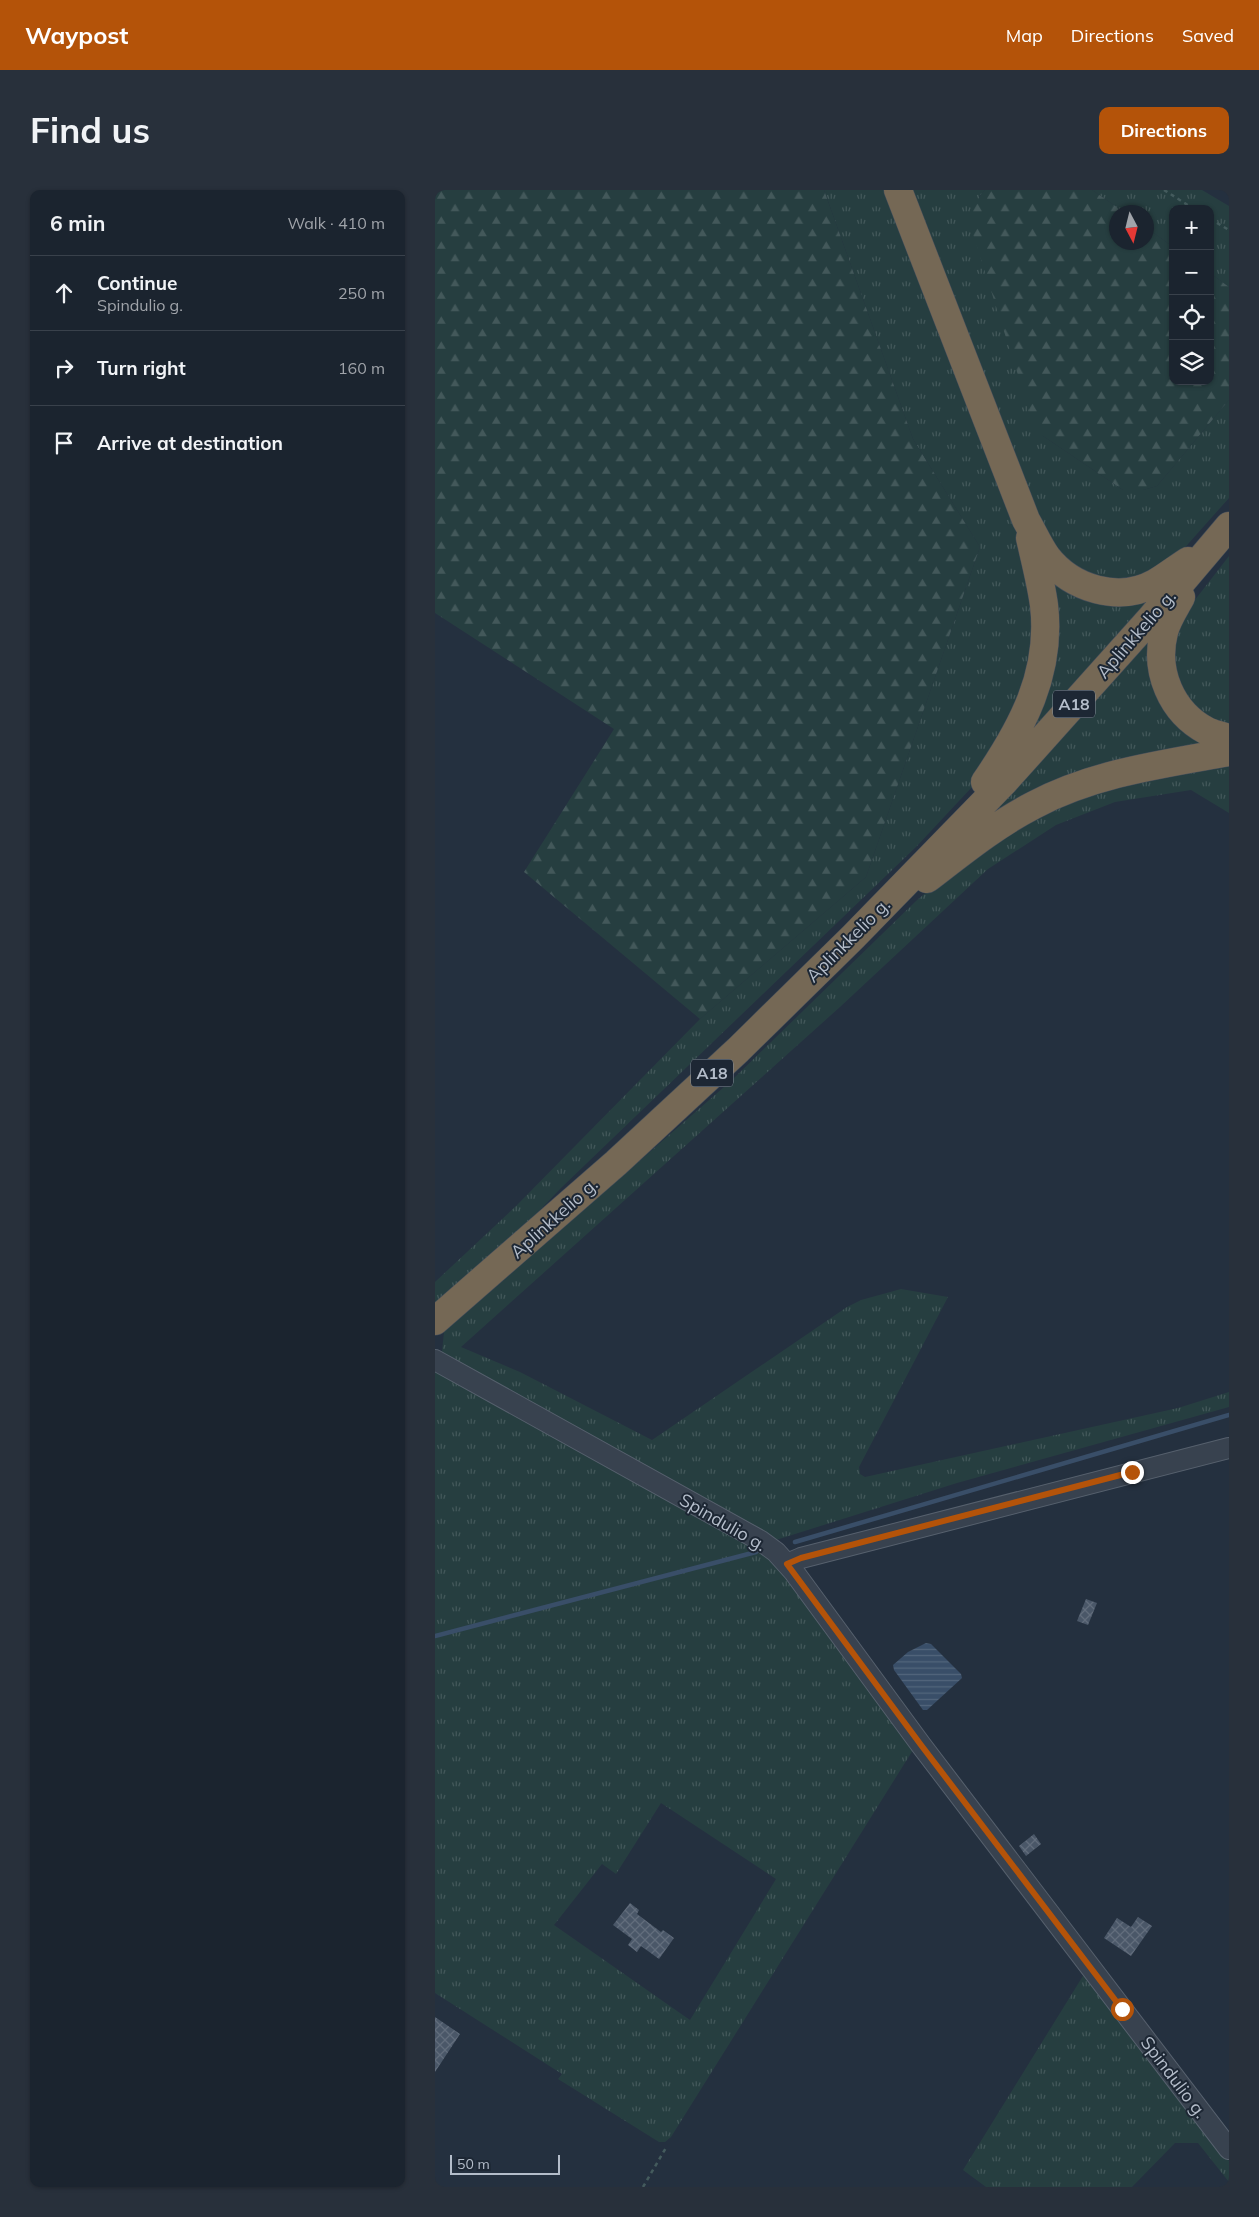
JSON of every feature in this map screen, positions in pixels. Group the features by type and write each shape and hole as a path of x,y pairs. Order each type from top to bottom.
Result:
{"highway":[{"path":"898,190 1026,520 1047,557 1066,575 1081,584 1106,592 1125,592 1155,583 1223,534"},
{"path":"907,190 910,218"},
{"path":"946,840 1018,732 1031,703 1038,679 1045,636 1044,607 1026,520"},
{"name":"Aplinkkelio g.","path":"435,1322 616,1163 738,1050 853,937 946,840 1005,782 1199,564 1223,534"},
{"path":"1199,564 1165,631 1161,648 1162,668 1167,687 1179,708 1193,722 1208,732 1229,738"},
{"path":"853,937 972,845 1002,823 1034,804 1095,780 1128,771 1229,752"}],"street":[{"name":"Spindulio g.","path":"435,1360 761,1541 787,1564 915,1738 1229,2149"},
{"path":"787,1564 801,1558 1002,1505 1229,1448"}],"path":[{"path":"1164,190 1188,205"},
{"path":"1214,221 1229,230"},
{"path":"643,2187 667,2146"}],"green space":[{"path":"435,190 824,190 913,439 980,547 866,877 700,1019 524,872 614,729 435,613"},
{"path":"824,190 888,190 1030,563 1037,667 973,786 916,847 561,1188 516,1235 435,1305 435,1282 516,1206 700,1019 866,877 980,547 913,439"},
{"path":"913,190 985,190 979,197 1043,436 1123,490 1143,490 1157,486 1229,400 1229,498 1172,562 1155,575 1095,583 1051,549 924,226"},
{"path":"985,190 1092,190 1114,205 1109,205 1109,250 1154,250 1154,233 1169,244 1169,385 1214,385 1214,276 1229,287 1229,400 1157,486 1143,490 1123,490 1043,436 1034,425 970,225 974,206"},
{"path":"1092,190 1202,190 1229,206 1229,287 1214,276 1214,205 1169,205 1169,244 1154,233 1154,205 1114,205"},
{"path":"1229,556 1229,730 1190,711 1170,674 1176,629 1191,605"},
{"path":"1044,564 1153,597 1025,742"},
{"path":"1158,628 1154,659 1216,747 981,825"},
{"path":"1229,760 1229,813 1191,790 1115,802 1056,825 988,869 840,1007 461,1347 520,1372 652,1440 847,1307 861,1300 901,1289 948,1297 859,1467 860,1474 865,1477 1178,1408 1229,1392 1229,1407 957,1483 776,1540 442,1352 444,1332 732,1080 916,901 976,850 1062,800"},
{"path":"435,1369 752,1545 769,1558 798,1592 913,1750 671,2137 665,2142 659,2142 558,2079 562,2074 435,1993","holes":["661,1803 776,1879 690,2020 554,1925 602,1864 616,1874"]},
{"path":"1086,1971 1229,2161 1229,2182 1198,2143 1175,2143 1132,2187 986,2187 963,2170"}],"water":[{"path":"926,1643 931,1644 961,1674 962,1678 927,1710 923,1710 894,1670 893,1665 908,1652"}],"building":[{"path":"1086,1599 1097,1603 1088,1625 1077,1621"},
{"path":"1034,1834 1041,1844 1026,1856 1019,1846"},
{"path":"630,1903 639,1910 637,1914 661,1932 663,1930 674,1938 659,1959 641,1946 637,1952 628,1945 632,1939 613,1925"},
{"path":"1138,1917 1152,1926 1131,1956 1104,1938 1117,1918 1131,1927"},
{"path":"435,2017 460,2034 435,2072"}],"waterway":[{"path":"795,1542 1229,1415"},
{"path":"435,1636 756,1552"}],"route":[{"path":"1122,2009 921,1745 787,1564 801,1558 1132,1472"}]}
